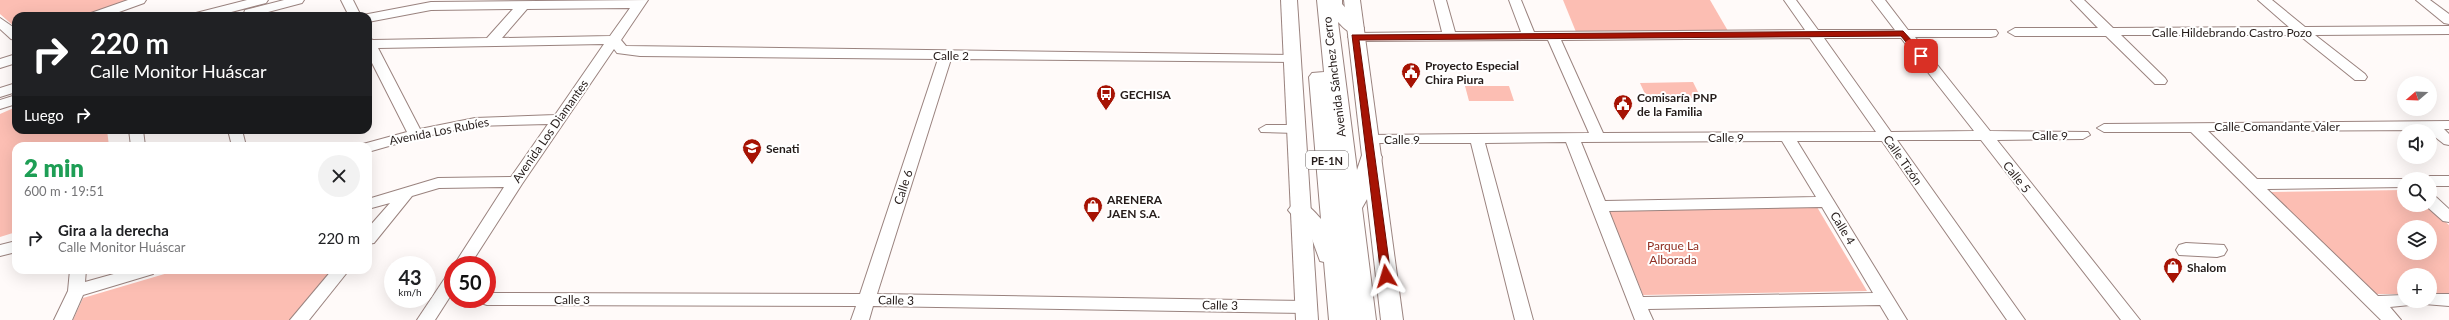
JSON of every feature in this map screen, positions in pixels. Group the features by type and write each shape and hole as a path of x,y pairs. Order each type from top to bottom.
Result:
{"highway":[{"name":"Avenida Sánchez Cerro","path":"1313,0 1342,320"},
{"name":"Avenida Sánchez Cerro","path":"1326,0 1363,320"},
{"path":"1333,0 1334,5 1354,33"},
{"path":"1350,208 1364,185 1370,148"},
{"path":"1300,210 1323,237 1330,263 1337,274"}],"main road":[{"path":"1289,0 1306,313"},
{"path":"1352,0 1354,33 1392,320"},
{"path":"2186,250 2217,250"}],"street":[{"path":"107,12 140,0"},
{"path":"216,12 262,0"},
{"path":"254,12 298,0"},
{"path":"347,0 353,12"},
{"path":"1440,0 1450,37"},
{"path":"1515,0 1529,37"},
{"name":"Calle Tizón","path":"1790,0 2016,320"},
{"name":"Calle 5","path":"1878,0 2131,320"},
{"path":"2077,0 2160,81"},
{"path":"2264,0 2360,77"},
{"path":"2422,0 2449,20"},
{"path":"372,17 431,6 523,6 640,2"},
{"name":"Avenida Los Diamantes","path":"468,256 515,182 640,2"},
{"path":"492,42 523,6"},
{"path":"0,22 12,32"},
{"name":"Calle Hildebrando Castro Pozo","path":"2015,32 2449,30"},
{"path":"1354,33 1450,37 1991,33"},
{"path":"1553,37 1598,138"},
{"path":"372,43 614,40"},
{"name":"Calle 2","path":"614,40 622,50 640,52 1292,58"},
{"path":"372,49 415,134"},
{"name":"Calle 6","path":"860,320 946,55"},
{"path":"0,64 12,60"},
{"path":"0,93 12,88"},
{"path":"0,105 12,100"},
{"name":"Avenida Los Rubíes","path":"372,146 415,134 490,120 558,119"},
{"name":"Calle Comandante Valer","path":"2104,128 2397,125"},
{"name":"Calle Comandante Valer","path":"2437,125 2449,125"},
{"path":"2195,127 2392,320"},
{"path":"1266,129 1296,129"},
{"path":"2437,131 2449,141"},
{"name":"Calle 9","path":"1370,148 1477,139 2083,135"},
{"name":"Calle 4","path":"1786,137 1898,320"},
{"path":"1572,138 1644,320"},
{"path":"1477,139 1524,320"},
{"path":"2437,182 2449,181"},
{"path":"372,203 438,183 515,182"},
{"path":"2253,184 2397,182"},
{"path":"372,233 407,192"},
{"path":"1599,206 1826,202"},
{"path":"2437,207 2449,217"},
{"path":"0,251 12,247"},
{"path":"63,320 76,291 78,274"},
{"path":"76,291 133,274"},
{"path":"299,320 339,274"},
{"name":"Calle 3","path":"496,298 866,300 1306,313"},
{"path":"1638,304 1886,299"},
{"path":"2437,300 2449,300"},
{"path":"426,320 444,301"},
{"path":"2373,302 2397,301"}],"green space":[{"path":"0,0 132,0 99,12 12,12 12,24 0,14"},
{"path":"1563,0 1710,0 1728,31 1576,32"},
{"path":"1693,82 1701,98 1647,98 1640,83"},
{"path":"1465,86 1509,86 1514,101 1469,101"},
{"path":"12,109 12,134 108,134 108,142 12,142 12,233 0,237 0,114"},
{"path":"2397,190 2397,212 2434,212 2449,225 2449,293 2437,293 2437,268 2397,268 2397,294 2374,294 2269,192"},
{"name":"Parque La Alborada","path":"1817,207 1867,291 1643,295 1609,211"},
{"path":"164,274 328,274 291,320 73,320 83,298"}],"place":[{"name":"Proyecto Especial Chira Piura","path":"1411,89"},
{"name":"GECHISA","path":"1106,111"},
{"name":"Comisaría PNP de la Familia","path":"1623,121"},
{"name":"Senati","path":"752,165"},
{"name":"ARENERA JAEN S.A.","path":"1093,223"},
{"name":"Shalom","path":"2173,284"}],"route":[{"path":"1386,276 1355,37 1529,37 1903,33 1921,56"}]}
